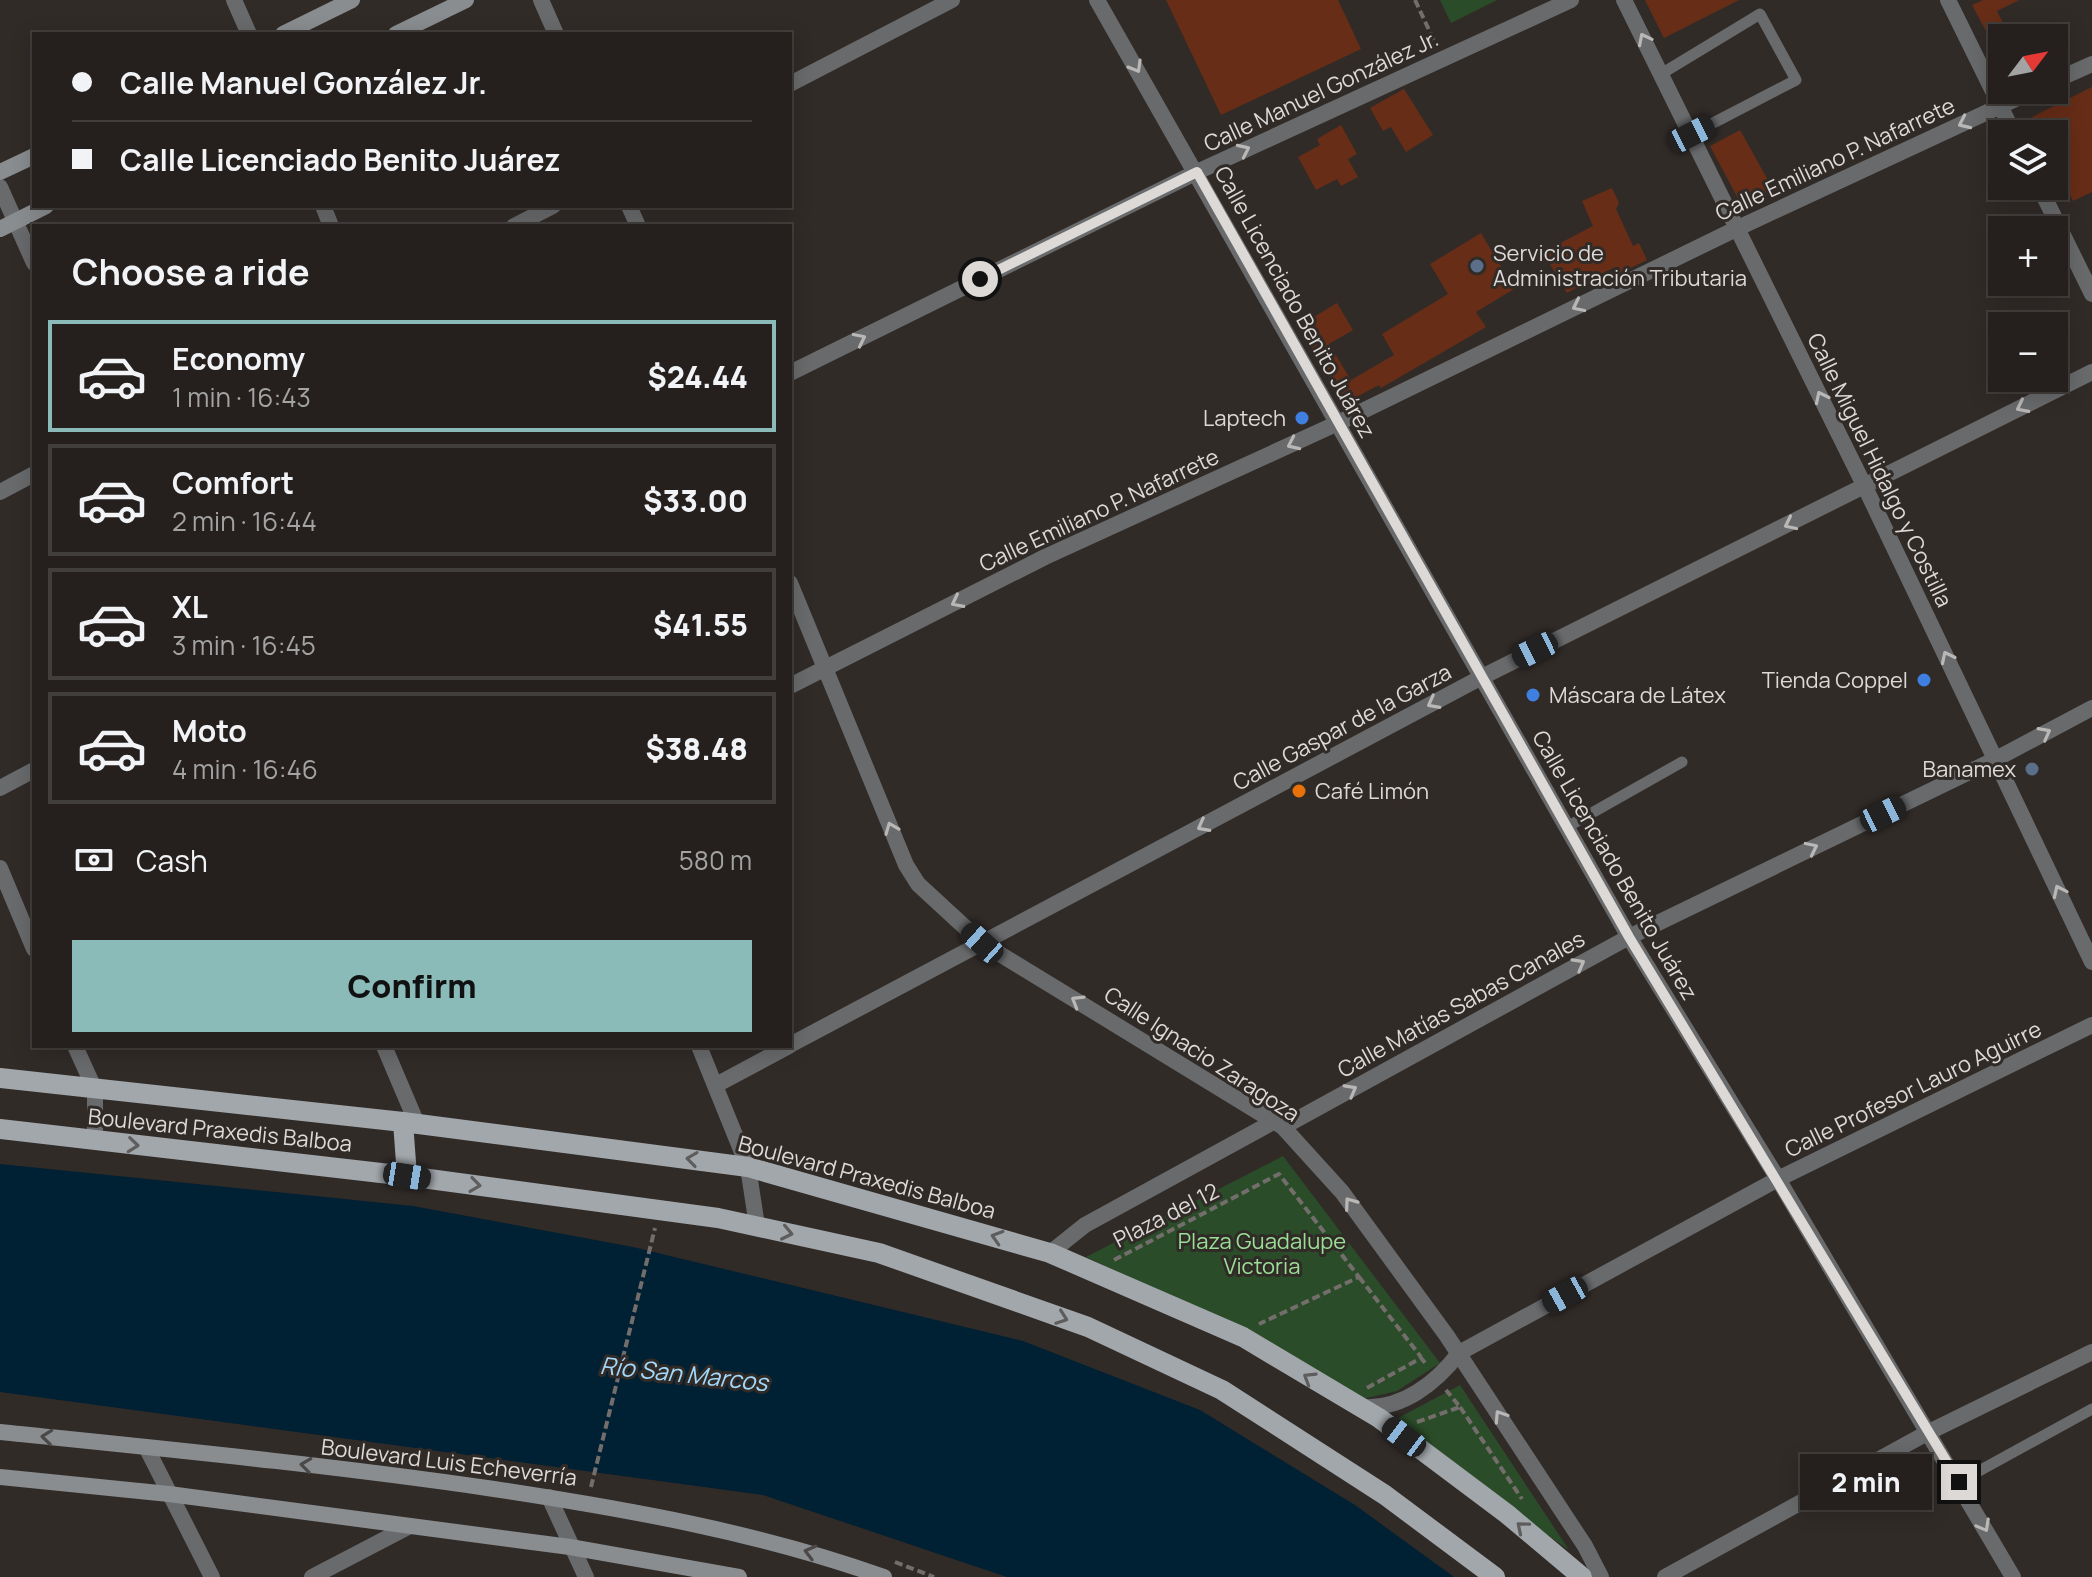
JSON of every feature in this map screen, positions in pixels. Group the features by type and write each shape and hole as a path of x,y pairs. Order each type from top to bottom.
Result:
{"main road":[{"path":"287,32 352,0"},
{"path":"400,32 466,0"},
{"path":"0,172 32,157"},
{"path":"8,225 42,208"},
{"name":"Boulevard Praxedis Balboa","path":"0,1078 599,1145 748,1167 1050,1253 1243,1337 1354,1406 1379,1418 1582,1577"},
{"path":"407,1176 410,1124"},
{"name":"Boulevard Praxedis Balboa","path":"0,1129 407,1176 757,1226 879,1253 1088,1327 1222,1390 1385,1495 1495,1577"},
{"name":"Boulevard Luis Echeverría","path":"0,1432 425,1479 549,1497 750,1536 819,1554 884,1577"},
{"path":"0,1477 169,1494 570,1547 739,1577"}],"street":[{"path":"234,0 248,32"},
{"path":"541,0 555,32"},
{"path":"792,83 952,0"},
{"name":"Calle Licenciado Benito Juárez","path":"1097,0 1629,937 1778,1179 2013,1577"},
{"name":"Calle Manuel González Jr.","path":"792,372 1197,172 1571,0"},
{"name":"Calle Miguel Hidalgo y Costilla","path":"1624,0 1865,487 2092,962"},
{"path":"1948,0 2007,120"},
{"path":"2068,75 2092,64"},
{"name":"Calle Emiliano P. Nafarrete","path":"792,685 1045,557 1338,423 1738,228 2004,104"},
{"path":"0,187 8,225 32,260"},
{"path":"2046,200 2092,294"},
{"path":"518,224 549,208"},
{"name":"Calle Gaspar de la Garza","path":"792,1044 1480,678 2092,372"},
{"path":"0,492 32,475"},
{"name":"Calle Ignacio Zaragoza","path":"792,588 906,865 918,884 982,943 1278,1125 1342,1192 1459,1353 1585,1546 1601,1577"},
{"name":"Calle Matías Sabas Canales","path":"1050,1253 1085,1225 1629,937 1996,759 2092,708"},
{"path":"0,788 32,771"},
{"path":"0,868 32,944"},
{"name":"Calle Profesor Lauro Aguirre","path":"1459,1353 1778,1179 2092,1025"},
{"path":"385,1048 410,1124"},
{"path":"700,1048 748,1167 757,1226"},
{"name":"Calle Gaspar de la Garza","path":"716,1085 785,1048"},
{"path":"78,1053 95,1090 95,1140"},
{"path":"1665,1577 1927,1433 2092,1352"},
{"path":"1354,1406 1390,1405 1438,1380 1459,1353"},
{"path":"146,1447 212,1577"},
{"path":"549,1497 586,1577"},
{"path":"312,1577 410,1526"}],"lane":[{"path":"1661,74 1760,14 1796,80 1692,134"},
{"path":"1567,827 1682,762"},
{"path":"1959,1482 2092,1409"}],"path":[{"path":"1415,0 1443,59"},
{"name":"Plaza del 12","path":"1123,1268 1109,1263 1279,1174 1421,1358"},
{"path":"591,1487 658,1219"},
{"path":"1245,1319 1259,1324 1359,1277"},
{"path":"1390,1405 1425,1432"},
{"path":"1460,1407 1522,1500 1510,1491"}],"green space":[{"path":"1440,0 1497,0 1451,23"},
{"name":"Plaza Guadalupe Victoria","path":"1283,1156 1440,1363 1397,1391 1362,1399 1261,1338 1086,1257"},
{"path":"1460,1385 1569,1550 1387,1424"}],"water":[{"name":"Río San Marcos","path":"0,1164 413,1206 633,1247 1023,1341 1200,1410 1355,1505 1454,1577 1007,1577 763,1495 0,1392"}],"building":[{"path":"1166,0 1338,0 1361,49 1221,115"},
{"path":"1645,0 1739,0 1664,38"},
{"path":"1983,0 2019,0 1997,11 2002,24 1988,24 1988,35 1972,5"},
{"path":"2092,87 2092,192 2073,201 2068,191 2068,120 2033,120 2032,117 2058,104 2068,104 2068,99"},
{"path":"1404,89 1433,135 1406,152 1391,127 1383,131 1370,108"},
{"path":"1341,125 1357,154 1348,159 1358,177 1341,186 1337,179 1316,190 1298,157 1320,145 1317,139"},
{"path":"1740,130 1773,189 1742,206 1710,146"},
{"path":"1612,188 1619,203 1616,209 1633,246 1639,243 1647,260 1616,275 1613,268 1567,293 1543,252 1593,226 1582,201"},
{"path":"1481,233 1514,289 1476,312 1486,327 1381,388 1379,385 1345,403 1299,326 1337,303 1353,330 1329,344 1351,380 1394,355 1382,334 1448,294 1430,264"}],"place":[{"name":"Servicio de Administración Tributaria","path":"1477,266"},
{"name":"Laptech","path":"1302,418"},
{"name":"Tienda Coppel","path":"1924,680"},
{"name":"Máscara de Látex","path":"1533,695"},
{"name":"Banamex","path":"2032,769"},
{"name":"Café Limón","path":"1299,791"}],"route":[{"path":"980,279 1197,172 1629,937 1959,1482"}]}
